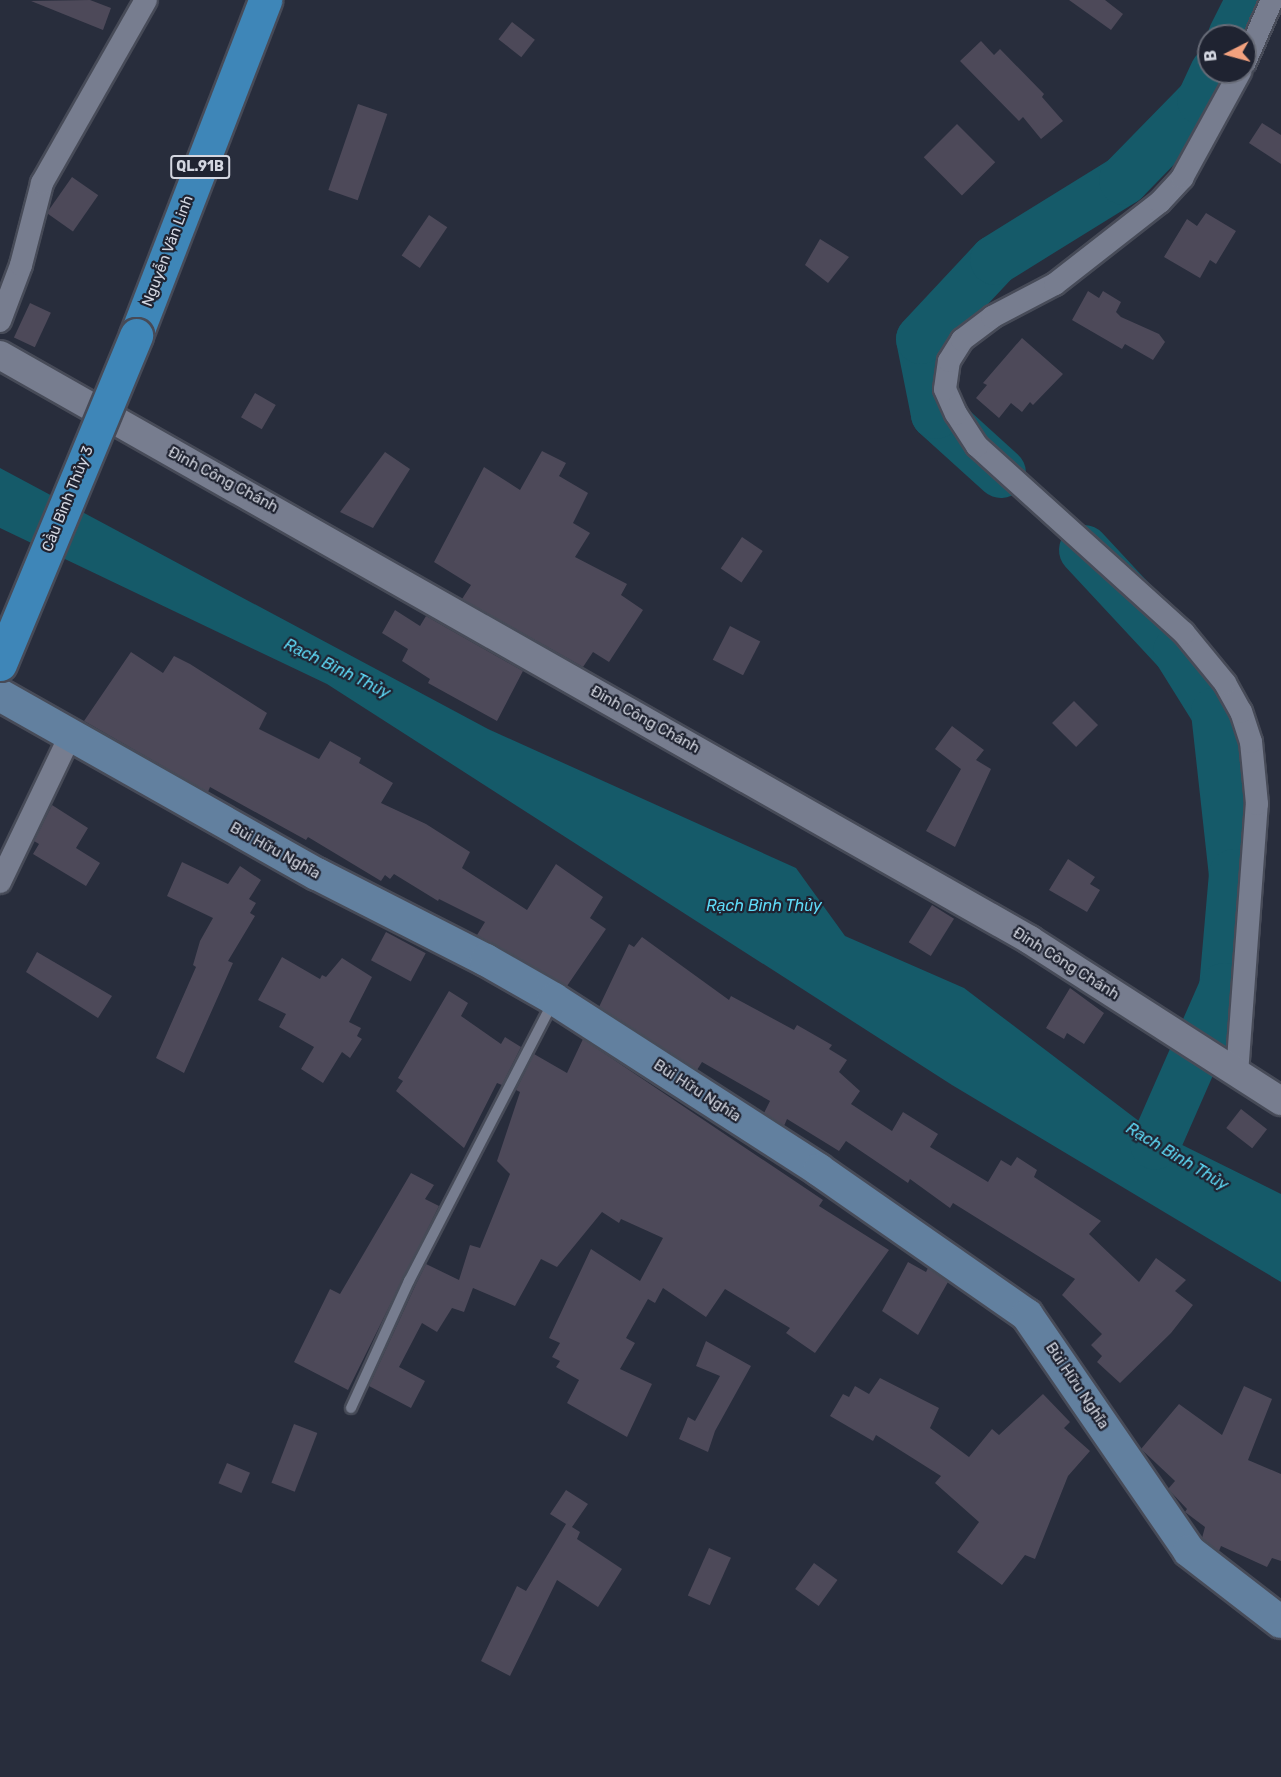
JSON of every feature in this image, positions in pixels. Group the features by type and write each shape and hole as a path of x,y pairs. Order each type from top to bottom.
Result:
{"highway":[{"name":"Nguyễn Văn Linh","path":"135,335 265,0"},
{"name":"Cầu Bình Thủy 3","path":"0,663 135,335"}],"main road":[{"name":"Bùi Hữu Nghĩa","path":"0,695 317,874 486,960 554,999 827,1176 1027,1315 1189,1551 1281,1622"}],"street":[{"path":"0,321 21,265 42,183 146,0"},
{"path":"1257,34 1272,0"},
{"path":"1232,1071 1257,804 1251,742 1241,712 1225,683 1184,633 977,446 956,414 945,388 949,361 962,339 992,317 1055,284 1160,202 1182,178 1233,84"},
{"name":"Đinh Công Chánh","path":"0,355 1030,940 1281,1101"},
{"path":"0,882 70,736"}],"lane":[{"path":"351,1408 409,1281 554,999"}],"water":[{"name":"Rạch Bình Thủy","path":"0,468 488,729 796,868 845,936 964,988 1148,1128 1281,1194 1281,1282 952,1085 327,684 0,528"}],"building":[{"path":"90,0 111,8 103,30 31,1"},
{"path":"1069,0 1105,0 1123,14 1111,30"},
{"path":"512,22 535,40 521,57 498,39"},
{"path":"981,41 994,55 1000,49 1044,94 1042,97 1063,121 1041,139 1023,117 1019,121 960,61"},
{"path":"358,104 387,114 358,200 328,190"},
{"path":"1262,123 1281,135 1281,164 1249,143"},
{"path":"957,124 995,162 962,195 924,157"},
{"path":"72,177 98,195 73,231 47,213"},
{"path":"1206,213 1236,231 1216,264 1210,260 1200,278 1164,257 1187,219 1197,226"},
{"path":"429,215 447,227 420,268 402,256"},
{"path":"820,239 849,257 828,283 805,265"},
{"path":"1088,291 1099,298 1103,291 1121,302 1116,312 1121,317 1159,334 1165,342 1153,360 1125,344 1122,349 1072,320"},
{"path":"30,303 51,313 35,347 14,337"},
{"path":"1022,338 1063,374 1033,405 1030,402 1022,412 1011,403 999,418 976,398 987,385 983,383"},
{"path":"255,393 276,405 262,429 241,417"},
{"path":"542,451 566,463 559,476 588,493 573,523 590,533 575,557 627,584 621,595 643,610 609,662 593,652 583,667 462,599 471,585 434,562 484,467 520,490"},
{"path":"385,452 410,469 373,528 340,512"},
{"path":"742,537 763,551 741,582 721,569"},
{"path":"395,610 420,626 426,616 523,671 497,721 428,683 430,679 402,661 408,649 382,633"},
{"path":"730,626 760,641 743,675 713,660"},
{"path":"131,652 163,673 174,656 190,664 267,713 259,729 319,759 330,741 361,758 359,763 393,783 381,803 426,824 470,852 462,868 527,910 556,864 603,897 590,918 606,929 567,986 477,935 485,922 439,899 438,901 394,874 390,879 385,875 381,881 308,837 306,840 210,787 208,792 84,721"},
{"path":"1074,701 1098,725 1076,747 1052,723"},
{"path":"952,726 984,750 976,760 991,769 955,847 926,831 961,769 935,749"},
{"path":"52,805 88,828 76,848 100,863 86,886 33,854 39,844 34,841"},
{"path":"1068,859 1095,877 1090,884 1100,890 1087,912 1049,890"},
{"path":"182,862 228,884 240,866 261,880 249,899 256,903 250,913 255,916 228,961 233,963 184,1073 156,1058 196,967 193,965 200,941 213,918 167,896"},
{"path":"932,905 954,919 931,956 909,942"},
{"path":"386,932 426,953 411,981 371,960"},
{"path":"642,937 729,1000 731,996 794,1030 797,1025 832,1045 829,1049 847,1060 839,1072 860,1091 851,1104 892,1131 903,1112 938,1134 930,1147 988,1182 1001,1160 1011,1166 1017,1157 1037,1170 1034,1177 1101,1221 1089,1234 1139,1282 1156,1258 1186,1280 1175,1291 1193,1305 1171,1333 1120,1383 1097,1362 1102,1356 1091,1345 1102,1334 1062,1295 1075,1279 953,1203 950,1208 910,1179 908,1183 846,1141 839,1151 787,1119 784,1126 764,1113 770,1101 702,1062 697,1070 599,1007 629,944 634,947"},
{"path":"37,952 112,996 98,1018 26,972"},
{"path":"282,957 320,979 322,975 326,977 342,958 372,977 349,1022 361,1028 357,1036 362,1039 350,1058 342,1052 323,1083 301,1069 314,1047 279,1027 286,1014 258,1000"},
{"path":"1070,988 1104,1013 1084,1044 1067,1033 1064,1039 1046,1028"},
{"path":"449,991 468,1003 461,1016 501,1044 505,1037 521,1047 502,1085 497,1083 464,1148 396,1091 403,1081 398,1078"},
{"path":"583,1039 823,1200 819,1206 889,1250 815,1353 786,1333 790,1328 725,1289 706,1317 663,1288 655,1303 648,1299 626,1338 635,1343 620,1369 652,1384 627,1437 567,1403 579,1380 556,1367 560,1361 552,1357 560,1343 549,1338 591,1249 640,1281 663,1238 621,1219 619,1223 602,1212 557,1267 541,1259 515,1306 473,1288 464,1312 452,1308 437,1332 422,1323 399,1367 425,1381 411,1408 369,1386 426,1264 459,1280 470,1245 480,1248 510,1174 497,1161 520,1092 516,1090 534,1054 567,1073"},
{"path":"1241,1109 1267,1129 1252,1148 1226,1128"},
{"path":"411,1173 434,1185 425,1199 439,1206 348,1390 294,1362 330,1289 340,1294"},
{"path":"908,1262 926,1272 928,1268 948,1282 918,1335 882,1311"},
{"path":"706,1341 751,1366 715,1431 708,1452 679,1439 688,1417 695,1421 720,1376 696,1366"},
{"path":"880,1378 939,1408 930,1428 969,1457 992,1429 999,1435 1043,1394 1070,1422 1064,1428 1090,1451 1068,1476 1035,1559 1025,1555 1002,1585 957,1552 979,1522 935,1483 941,1476 876,1435 873,1441 830,1416 843,1394 849,1397 855,1386 869,1394"},
{"path":"1244,1386 1272,1399 1248,1460 1281,1474 1281,1561 1272,1558 1267,1567 1221,1546 1219,1551 1202,1538 1205,1527 1185,1512 1187,1509 1168,1489 1175,1481 1141,1449 1179,1404 1222,1435"},
{"path":"294,1424 317,1433 295,1492 271,1483"},
{"path":"227,1463 250,1473 241,1493 218,1483"},
{"path":"566,1490 588,1504 572,1527 580,1532 577,1539 622,1569 598,1607 557,1580 510,1676 481,1661 517,1586 526,1591 566,1524 550,1514"},
{"path":"709,1548 731,1558 710,1605 688,1596"},
{"path":"814,1563 837,1580 819,1606 795,1589"}],"waterway":[{"path":"1239,24 1251,0"},
{"path":"1001,473 936,414 921,339 995,260 1124,180 1202,100 1209,84"},
{"path":"1084,550 1178,651 1216,712 1234,874 1224,988 1155,1145"}]}
